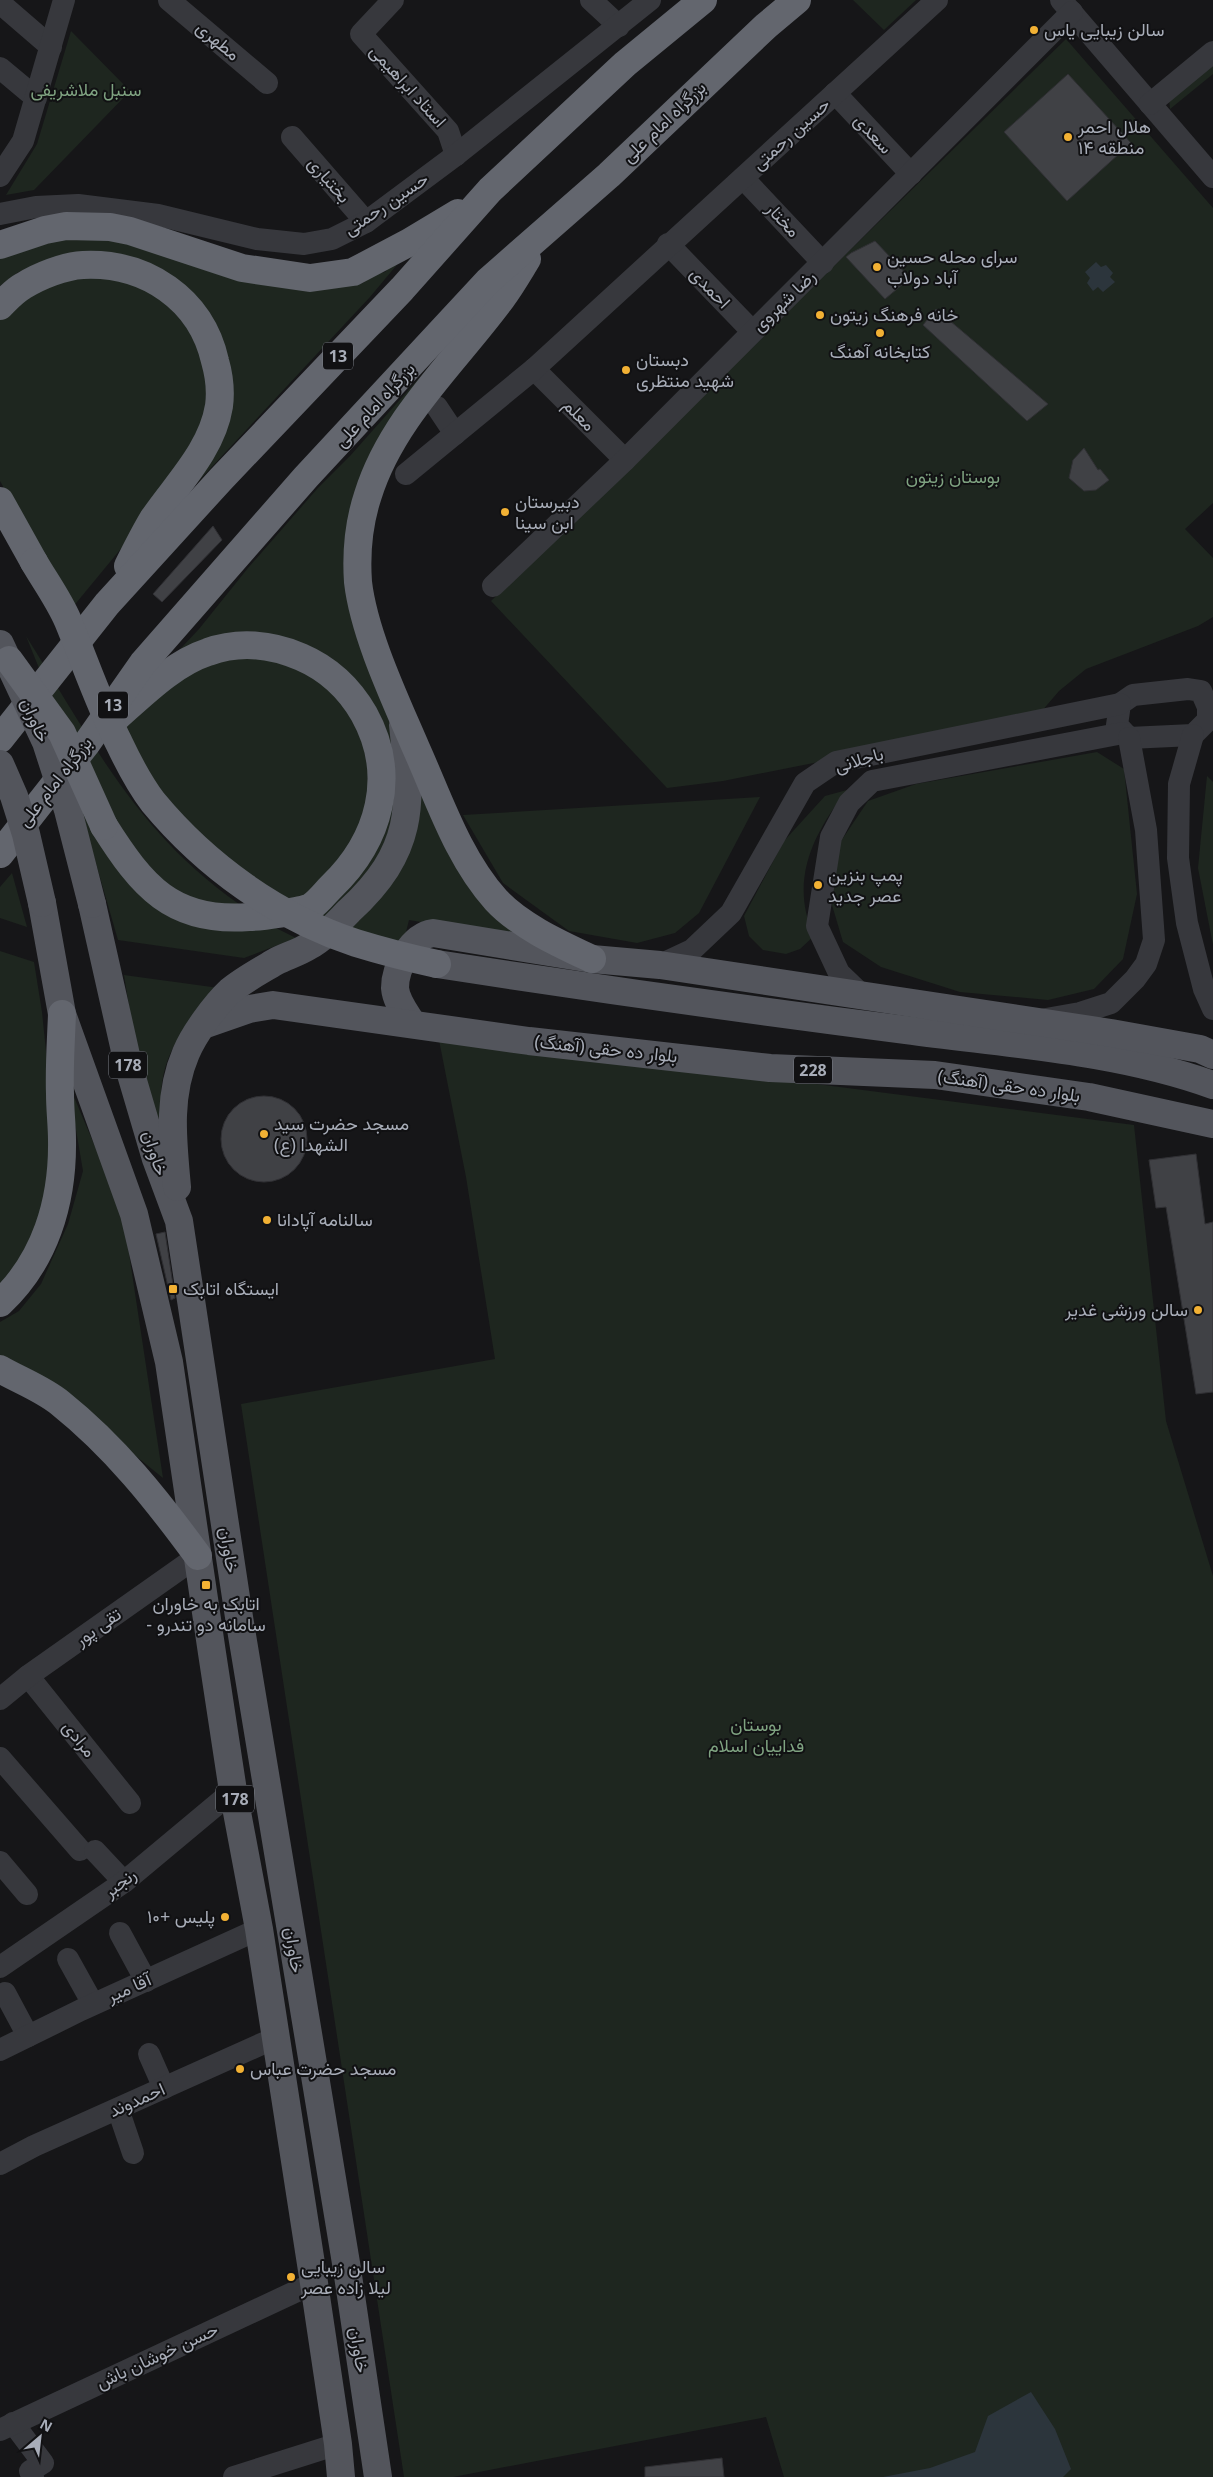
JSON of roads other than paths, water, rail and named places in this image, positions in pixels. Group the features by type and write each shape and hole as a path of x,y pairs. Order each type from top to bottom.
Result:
{"highway":[{"name":"13","path":"0,738 107,604 221,479 402,289 490,190 625,64 703,0"},
{"name":"بزرگراه امام علی","path":"0,854 87,743 143,663 306,477 488,281 541,237 766,26 797,0"},
{"path":"0,245 45,230 66,226 110,227 130,231 242,268 310,278 353,272 446,221 490,190"},
{"path":"541,237 503,297 412,411 386,454 368,494 358,541 358,583 367,622 402,715 468,862 497,901 542,935 592,959"},
{"path":"0,306 22,286 56,272 82,265 109,266 140,275 172,292 194,312 205,330 219,377 219,405 214,425 204,448 153,521 107,604"},
{"path":"0,501 67,620 119,744 152,801 194,845 225,873 256,895 308,923 354,942 436,964"},
{"path":"4,652 62,733 104,826 128,864 140,879 156,893 190,910 216,918 230,919 256,917 311,907 351,866 370,834 378,809 382,786 382,765 378,746 360,708 347,688 332,674 312,662 287,651 260,645 231,646 215,650 186,662 156,684 87,743"},
{"path":"0,1303 21,1282 43,1245 57,1196 62,1140 60,1094 62,1014"},
{"path":"0,1369 59,1402 118,1454 159,1503 198,1556"}],"main road":[{"name":"خاوران","path":"4,652 46,742 68,810 92,904 128,1064 156,1159 179,1221 241,1626 347,2269 378,2477"},
{"path":"179,1221 172,1120 174,1099 186,1052 203,1024 230,992 275,962 310,946 364,898 386,871 403,830 409,802 409,776 402,715"},
{"name":"خاوران","path":"1,767 14,796 26,834 42,903 62,1014 134,1214 170,1362 233,1791 260,1929 338,2444 341,2477"},
{"path":"412,1023 398,1000 396,988 398,971 409,950 424,935 433,934 592,959 660,965 1031,1021 1200,1049 1213,1055"},
{"path":"436,964 670,999 1065,1051 1172,1070 1213,1085"},
{"name":"بلوار ده حقی (آهنگ)","path":"203,1024 249,1009 273,1005 412,1023 528,1041 770,1068 935,1075 1089,1097 1213,1124"}],"street":[{"path":"0,176 23,141 64,0"},
{"name":"مطهری","path":"169,0 267,83"},
{"name":"استاد ابراهیمی","path":"393,0 362,34 448,131 456,155"},
{"path":"591,0 619,26"},
{"name":"حسین رحمتی","path":"0,214 36,207 78,206 158,215 257,239 304,244 332,239 366,222 456,155 650,0"},
{"name":"حسین رحمتی","path":"406,474 534,369 668,244 743,178 937,0"},
{"path":"0,3 51,47"},
{"path":"1066,6 1213,177"},
{"name":"رضا شهروی","path":"492,586 625,460 752,331 823,263 911,174 1066,6"},
{"path":"1150,104 1213,52"},
{"path":"0,68 36,98"},
{"name":"سعدی","path":"835,94 911,174"},
{"name":"بختیاری","path":"292,138 366,222"},
{"name":"مختار","path":"743,178 823,263"},
{"name":"احمدی","path":"668,244 752,331"},
{"name":"معلم","path":"534,369 625,460"},
{"path":"437,407 456,434"},
{"name":"باجلانی","path":"660,965 692,950 731,913 805,783 836,762 1120,704 1133,696 1188,689 1207,691"},
{"path":"1207,691 1208,707 1205,725 1179,784 1178,858 1187,924 1204,989 1213,1009"},
{"path":"1031,1021 1080,1013 1110,1003 1135,979 1146,964 1154,940 1146,830 1126,735 1117,725 1120,704"},
{"name":"باجلانی","path":"863,996 839,973 817,926 831,837 849,803 872,781 1126,735 1205,725"},
{"name":"تقی پور","path":"0,1699 28,1676 198,1556"},
{"name":"مرادی","path":"28,1676 130,1803"},
{"path":"0,1758 87,1850 124,1882"},
{"name":"رنجبر","path":"0,1967 124,1882 233,1791"},
{"path":"0,1862 27,1894"},
{"name":"آقا میر","path":"0,2050 93,2004 260,1929"},
{"path":"120,1933 146,1980"},
{"path":"68,1959 93,2004"},
{"path":"5,1993 28,2036"},
{"name":"احمدوند","path":"0,2164 275,2038"},
{"path":"149,2054 164,2088"},
{"path":"118,2109 133,2153"},
{"name":"حسن خوشان باش","path":"7,2426 314,2283"},
{"path":"7,2426 43,2463 30,2471 33,2477"},
{"path":"234,2477 338,2444"}],"place":[{"name":"سالن زیبایی یاس","path":"1034,30"},
{"name":"هلال احمر منطقه ۱۴","path":"1068,137"},
{"name":"سرای محله حسین آباد دولاب","path":"877,267"},
{"name":"خانه فرهنگ زيتون","path":"820,315"},
{"name":"کتابخانه آهنگ","path":"880,333"},
{"name":"دبستان شهید منتظری","path":"626,370"},
{"name":"دبیرستان ابن سینا","path":"505,512"},
{"name":"پمپ بنزین عصر جدید","path":"818,885"},
{"name":"مسجد حضرت سید الشهدا (ع)","path":"264,1134"},
{"name":"سالنامه آپادانا","path":"267,1220"},
{"name":"ایستگاه اتابک","path":"173,1289"},
{"name":"سالن ورزشی غدیر","path":"1198,1310"},
{"name":"اتابک به خاوران - سامانه دو تندرو","path":"206,1585"},
{"name":"پلیس +۱۰","path":"225,1917"},
{"name":"مسجد حضرت عباس","path":"240,2069"},
{"name":"سالن زیبایی لیلا زاده عصر","path":"291,2277"}],"park label":[{"name":"سنبل ملاشریفی","path":"86,90"},
{"name":"بوستان زیتون","path":"953,477"},
{"name":"بوستان فداییان اسلام","path":"756,1735"}]}
